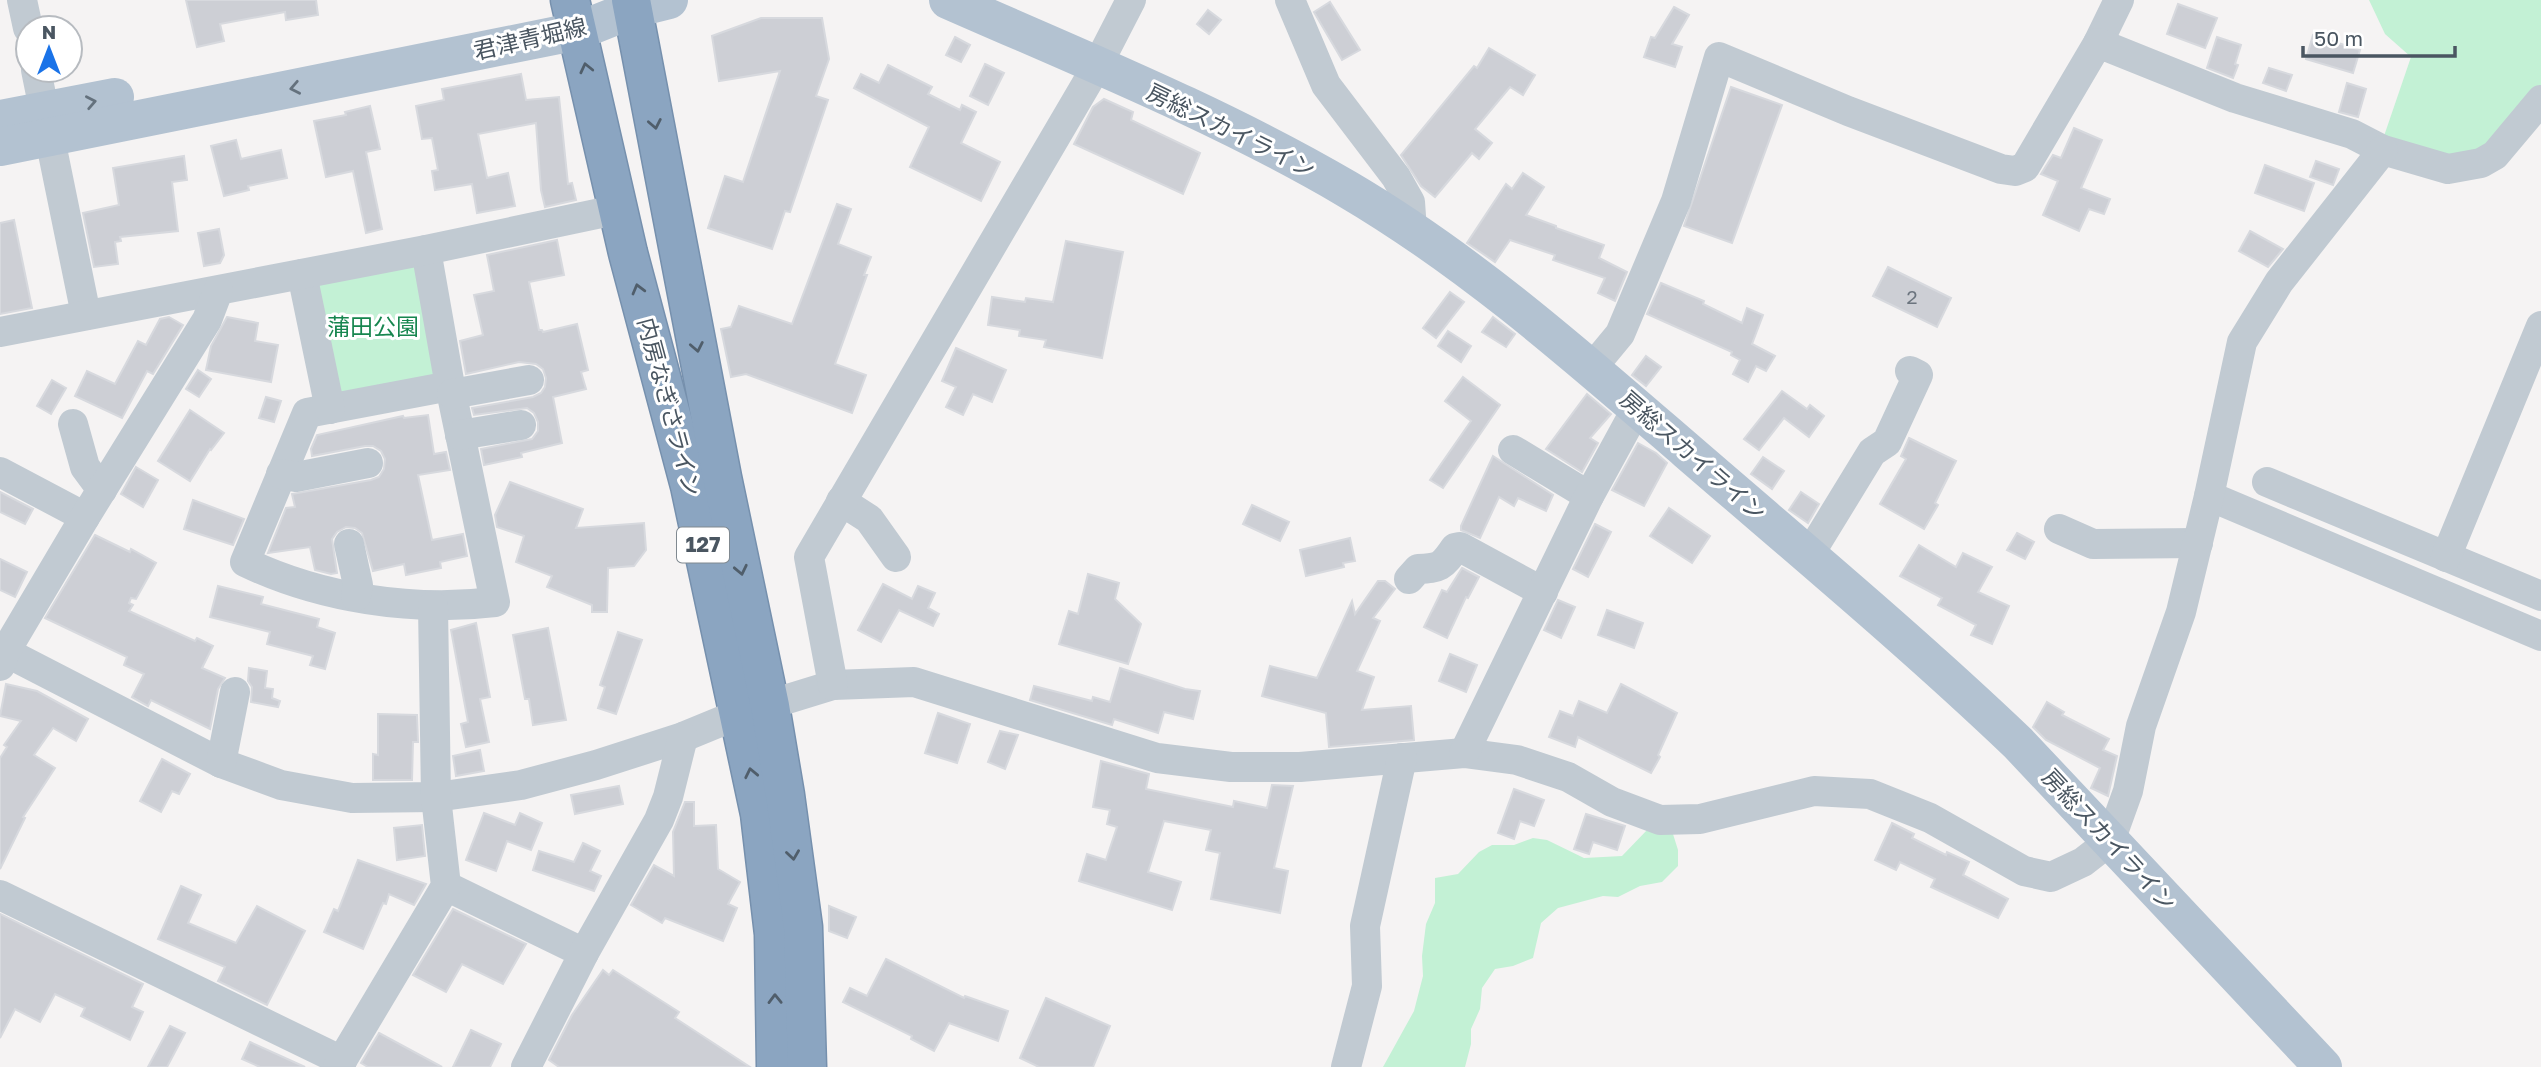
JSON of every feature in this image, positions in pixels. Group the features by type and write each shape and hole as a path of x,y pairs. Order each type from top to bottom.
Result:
{"highway":[{"name":"内房なぎさライン","path":"632,4 722,477 754,710 760,814 772,921 776,1067"},
{"name":"内房なぎさライン","path":"573,13 628,253 690,486 754,710 785,795 803,927 807,1067"}],"main road":[{"path":"632,4 670,0"},
{"name":"房総スカイライン","path":"948,0 1277,149 1450,254 1637,408 1912,644 1974,701 2018,743 2323,1067"},
{"name":"君津青堀線","path":"0,147 47,124 573,13 632,4"},
{"name":"君津青堀線","path":"0,119 47,124"}],"street":[{"path":"833,685 808,557 1097,66 1131,0"},
{"path":"1290,0 1326,85 1410,202 1412,230"},
{"path":"1591,369 1620,334 1676,201 1719,57 1848,111 2001,169 2015,171 2025,167 2098,43 2119,0"},
{"path":"2098,43 2235,98 2352,134 2383,150 2448,169 2481,163 2495,155 2541,100"},
{"path":"39,84 86,315"},
{"path":"218,291 207,320 2,656 221,763 281,785 352,798 436,797 521,785 596,765 833,685 914,682 1157,758 1231,767 1300,767 1465,753 1517,760 1568,777 1612,802 1660,820 1700,819 1814,791 1870,794 1930,818 2024,871 2051,877 2083,862 2110,841 2128,791 2141,726 2181,612 2242,342 2279,282 2383,150"},
{"path":"0,332 426,250 601,213"},
{"path":"426,250 451,390 495,602 433,606 356,596 301,583 245,562 307,413 451,390 529,380"},
{"path":"302,274 330,409"},
{"path":"2446,556 2533,369 2541,326"},
{"path":"1809,555 1872,452 1887,442 1918,375 1910,371"},
{"path":"1465,753 1589,496 1637,408"},
{"path":"73,424 85,467 102,490"},
{"path":"460,435 521,425"},
{"path":"1513,450 1589,496"},
{"path":"281,474 296,477 368,463"},
{"path":"0,472 85,517"},
{"path":"2267,482 2541,596"},
{"path":"2209,496 2541,636"},
{"path":"841,501 870,519 896,556"},
{"path":"2059,529 2093,544 2198,543"},
{"path":"349,544 358,585 356,596"},
{"path":"1409,579 1418,569 1438,568 1455,548 1460,547 1543,592"},
{"path":"0,895 340,1064 446,886 436,797 433,606"},
{"path":"221,763 235,692"},
{"path":"526,1067 584,953 659,820 668,797 683,737"},
{"path":"1346,1067 1367,986 1365,926 1402,758"},
{"path":"446,886 584,953"}],"green space":[{"path":"2369,0 2541,0 2541,88 2501,135 2477,152 2447,157 2384,136 2411,57 2385,34"},
{"name":"蒲田公園","path":"411,264 416,268 435,369 432,376 336,399 314,281"},
{"path":"1648,829 1673,834 1678,850 1678,866 1662,882 1640,886 1618,897 1603,896 1558,908 1541,923 1533,958 1513,966 1495,969 1482,988 1480,1009 1471,1029 1471,1044 1465,1067 1383,1067 1414,1011 1423,976 1422,956 1426,924 1435,903 1435,878 1458,874 1479,852 1492,845 1514,845 1533,838 1547,840 1584,858 1622,856"}],"building":[{"path":"186,0 316,0 318,15 286,20 285,12 220,24 224,41 197,47"},
{"path":"1330,2 1360,50 1342,60 1314,12"},
{"path":"2178,4 2217,18 2205,48 2167,34"},
{"path":"1674,7 1689,15 1672,44 1682,47 1675,67 1644,57 1651,37 1655,38"},
{"path":"1208,10 1221,20 1209,34 1197,24"},
{"path":"761,18 822,18 829,59 816,96 828,100 790,212 785,211 772,249 708,228 725,176 743,182 780,71 719,81 712,36"},
{"path":"2313,35 2360,50 2353,73 2306,59"},
{"path":"955,37 970,45 961,62 946,55"},
{"path":"2217,37 2241,45 2233,78 2207,68"},
{"path":"1489,48 1535,75 1523,95 1510,87 1475,129 1492,143 1479,159 1472,153 1435,197 1421,186 1401,155 1474,66 1477,68"},
{"path":"985,64 1004,73 988,105 970,96"},
{"path":"888,65 932,87 928,94 960,110 962,105 976,112 961,143 1000,162 981,201 910,167 929,127 854,88 861,74 879,83"},
{"path":"2269,68 2292,75 2286,91 2263,83"},
{"path":"521,74 526,100 559,97 568,184 572,183 576,200 545,207 541,190 536,123 478,134 487,178 508,173 515,206 477,213 472,184 435,190 432,171 438,170 432,138 422,139 416,106 444,100 442,89"},
{"path":"2347,83 2366,89 2358,117 2339,112"},
{"path":"1731,87 1782,105 1732,243 1684,226"},
{"path":"1104,99 1133,112 1131,120 1200,153 1183,194 1074,144 1093,107"},
{"path":"370,106 380,149 366,152 382,229 366,233 353,171 326,177 314,121 346,115 345,112"},
{"path":"2074,128 2102,140 2081,188 2110,199 2104,214 2089,209 2079,231 2043,215 2058,181 2041,174 2053,155 2061,158"},
{"path":"236,140 241,159 281,150 287,178 248,186 249,190 224,196 211,146"},
{"path":"184,156 187,180 172,182 178,231 120,237 121,241 115,242 118,264 94,267 83,213 119,205 113,168"},
{"path":"2316,161 2339,169 2333,185 2310,177"},
{"path":"2265,165 2314,183 2304,211 2255,193"},
{"path":"1523,173 1544,187 1526,215 1604,245 1599,258 1627,272 1615,301 1598,293 1605,278 1553,260 1555,255 1510,240 1495,262 1467,243 1506,184 1512,189"},
{"path":"837,204 851,209 838,244 871,257 835,364 866,375 852,413 746,374 731,377 721,329 731,327 739,306 792,324"},
{"path":"14,220 32,308 0,314 0,223"},
{"path":"219,229 224,255 220,263 204,266 198,233"},
{"path":"2250,231 2283,249 2268,267 2239,251"},
{"path":"557,240 564,275 529,282 539,330 543,332 577,324 588,370 581,372 586,389 553,397 562,443 521,453 522,457 484,465 481,449 532,439 538,431 538,422 534,413 527,408 474,415 472,408 533,397 541,393 546,378 543,369 536,364 519,362 466,374 460,341 483,335 474,295 494,291 487,255"},
{"path":"1066,241 1123,252 1102,358 1044,347 1046,340 1019,336 1020,330 988,325 992,297 1025,302 1026,298 1053,302"},
{"path":"1888,267 1951,298 1937,327 1873,296"},
{"path":"1661,283 1704,301 1703,304 1742,323 1747,308 1763,315 1752,344 1775,356 1766,371 1756,366 1748,382 1733,374 1740,360 1731,355 1732,352 1647,314"},
{"path":"1450,292 1464,302 1436,338 1423,328"},
{"path":"169,317 183,325 153,374 147,371 122,418 75,396 87,371 115,384 138,341 146,345 160,319"},
{"path":"227,317 258,323 255,341 278,345 271,382 206,370 211,346"},
{"path":"1493,317 1515,334 1506,347 1482,332"},
{"path":"1448,331 1471,346 1461,362 1438,346"},
{"path":"956,348 1006,370 992,402 973,394 963,415 946,407 956,387 942,381"},
{"path":"1646,356 1661,367 1646,386 1632,375"},
{"path":"198,370 211,379 199,397 186,389"},
{"path":"1463,377 1500,405 1443,488 1430,480 1471,421 1445,401"},
{"path":"52,380 66,388 51,414 37,406"},
{"path":"1782,391 1807,409 1810,405 1824,416 1809,437 1784,418 1759,450 1744,439"},
{"path":"1587,394 1611,414 1590,438 1598,443 1582,472 1546,449"},
{"path":"266,397 281,401 274,422 259,418"},
{"path":"190,410 224,433 210,449 190,481 158,461"},
{"path":"428,415 434,454 446,452 450,470 418,475 432,540 463,534 467,556 440,562 441,568 406,575 404,564 373,571 362,533 355,528 346,527 332,539 337,573 315,570 310,547 268,553 286,508 295,507 292,494 371,480 379,477 384,469 385,459 381,451 373,446 312,456 311,449 317,435 403,416"},
{"path":"1909,438 1956,461 1935,503 1938,505 1924,529 1880,504 1906,459 1901,456"},
{"path":"1638,443 1667,463 1644,506 1612,490"},
{"path":"1493,456 1553,495 1546,511 1518,498 1514,506 1499,497 1480,538 1461,530 1461,526"},
{"path":"1763,457 1784,471 1772,489 1751,474"},
{"path":"136,467 158,480 143,507 121,494"},
{"path":"510,482 583,509 576,528 644,523 646,550 634,566 608,568 607,612 592,612 592,605 547,587 552,576 516,562 524,536 497,527 495,515"},
{"path":"0,492 33,509 25,524 0,512"},
{"path":"1801,492 1819,504 1808,523 1789,510"},
{"path":"193,500 244,519 233,545 184,529"},
{"path":"1252,505 1289,522 1280,541 1243,524"},
{"path":"1669,508 1710,536 1692,563 1650,536"},
{"path":"1595,524 1611,532 1588,577 1573,569"},
{"path":"2017,533 2034,542 2025,559 2007,550"},
{"path":"95,535 130,552 131,549 156,563 136,599 131,598 129,603 133,605 129,611 195,641 197,638 213,646 202,668 225,678 218,689 210,729 151,700 148,706 132,697 144,674 124,665 127,657 45,618"},
{"path":"1350,538 1355,561 1343,563 1344,567 1306,576 1300,550"},
{"path":"1919,545 1956,567 1963,553 1992,567 1978,592 2009,606 1992,644 1971,635 1976,625 1938,605 1942,598 1900,576"},
{"path":"0,559 27,572 15,597 0,590"},
{"path":"1462,568 1479,577 1468,598 1466,597 1447,638 1424,627 1442,590 1447,592"},
{"path":"1088,574 1119,583 1115,599 1141,624 1128,664 1059,644 1069,611 1078,614"},
{"path":"1378,581 1385,581 1395,589 1373,618 1380,621 1357,671 1374,677 1362,710 1411,706 1414,740 1329,747 1326,713 1262,696 1270,666 1317,678 1352,601 1355,614"},
{"path":"883,584 912,599 918,586 935,593 928,608 939,614 933,626 899,610 881,642 858,630"},
{"path":"218,586 263,597 261,604 319,619 317,627 335,633 325,669 310,665 313,656 267,644 270,632 210,617"},
{"path":"1558,600 1575,607 1561,638 1544,630"},
{"path":"1607,610 1643,623 1634,648 1598,635"},
{"path":"476,623 490,697 480,699 489,742 466,747 461,724 468,722 451,630"},
{"path":"548,628 566,720 533,725 529,699 525,699 513,635"},
{"path":"618,632 642,640 616,714 598,708 605,687 600,685"},
{"path":"1450,654 1477,665 1466,692 1439,681"},
{"path":"249,668 267,671 265,688 273,689 272,698 280,701 278,707 251,702"},
{"path":"1120,668 1185,689 1200,691 1193,719 1164,712 1158,733 1114,719 1112,725 1030,700 1034,686 1092,701 1093,697 1110,702"},
{"path":"6,684 37,691 88,719 76,741 53,728 34,755 55,768 23,817 25,818 0,869 0,758 7,747 4,745 21,721 0,716"},
{"path":"1621,684 1677,713 1651,773 1578,737 1575,747 1549,737 1560,711 1573,716 1579,701 1607,713"},
{"path":"2047,702 2064,712 2062,715 2109,739 2103,750 2117,756 2108,796 2091,788 2100,768 2046,740 2033,727"},
{"path":"938,713 970,724 957,763 925,753"},
{"path":"378,714 417,715 418,742 413,742 412,780 373,780 373,754 378,755"},
{"path":"1000,731 1018,735 1005,769 988,762"},
{"path":"480,750 484,771 456,776 453,756"},
{"path":"162,759 190,774 179,794 172,791 161,812 140,801"},
{"path":"1101,761 1149,774 1146,789 1233,807 1234,801 1267,808 1272,785 1293,786 1274,868 1288,871 1280,913 1211,899 1220,853 1206,850 1211,830 1164,821 1148,872 1181,882 1172,910 1079,881 1087,854 1106,860 1117,827 1107,824 1110,810 1093,807"},
{"path":"619,786 623,804 575,814 571,795"},
{"path":"1514,789 1544,800 1534,826 1520,821 1514,839 1498,833"},
{"path":"685,802 694,802 694,826 716,825 718,869 740,882 728,904 737,908 723,941 665,918 662,923 631,905 654,865 674,876 673,832"},
{"path":"484,813 515,825 520,813 542,823 531,850 507,841 496,871 466,860"},
{"path":"1586,814 1625,826 1617,850 1593,842 1589,854 1574,849"},
{"path":"1892,823 1914,834 1912,838 1946,855 1947,852 1969,862 1963,875 2008,899 1998,918 1931,887 1935,879 1900,862 1896,870 1875,860"},
{"path":"422,825 425,856 397,860 394,828"},
{"path":"583,843 600,851 590,871 601,876 594,891 533,870 539,851 574,862"},
{"path":"358,860 426,884 414,905 389,894 363,949 324,932 334,909 338,911"},
{"path":"181,886 201,895 188,923 236,943 257,906 305,931 267,1005 218,981 225,967 158,939"},
{"path":"829,906 856,917 847,938 829,931"},
{"path":"453,909 526,944 503,984 462,964 446,992 413,975"},
{"path":"0,914 143,984 132,1007 143,1012 130,1040 81,1016 85,1008 55,994 40,1022 15,1009 0,1038"},
{"path":"886,959 964,998 965,996 1008,1011 998,1041 949,1023 934,1051 911,1039 912,1036 843,1002 850,988 867,996"},
{"path":"603,970 609,975 613,970 679,1012 675,1018 750,1067 559,1067 549,1060 572,1015"},
{"path":"1046,998 1110,1026 1093,1067 1039,1067 1020,1058"},
{"path":"170,1026 185,1033 167,1067 148,1067"},
{"path":"471,1030 501,1044 490,1067 453,1067"},
{"path":"379,1033 442,1067 368,1067 361,1063"},
{"path":"250,1042 305,1067 260,1067 242,1059"}]}
